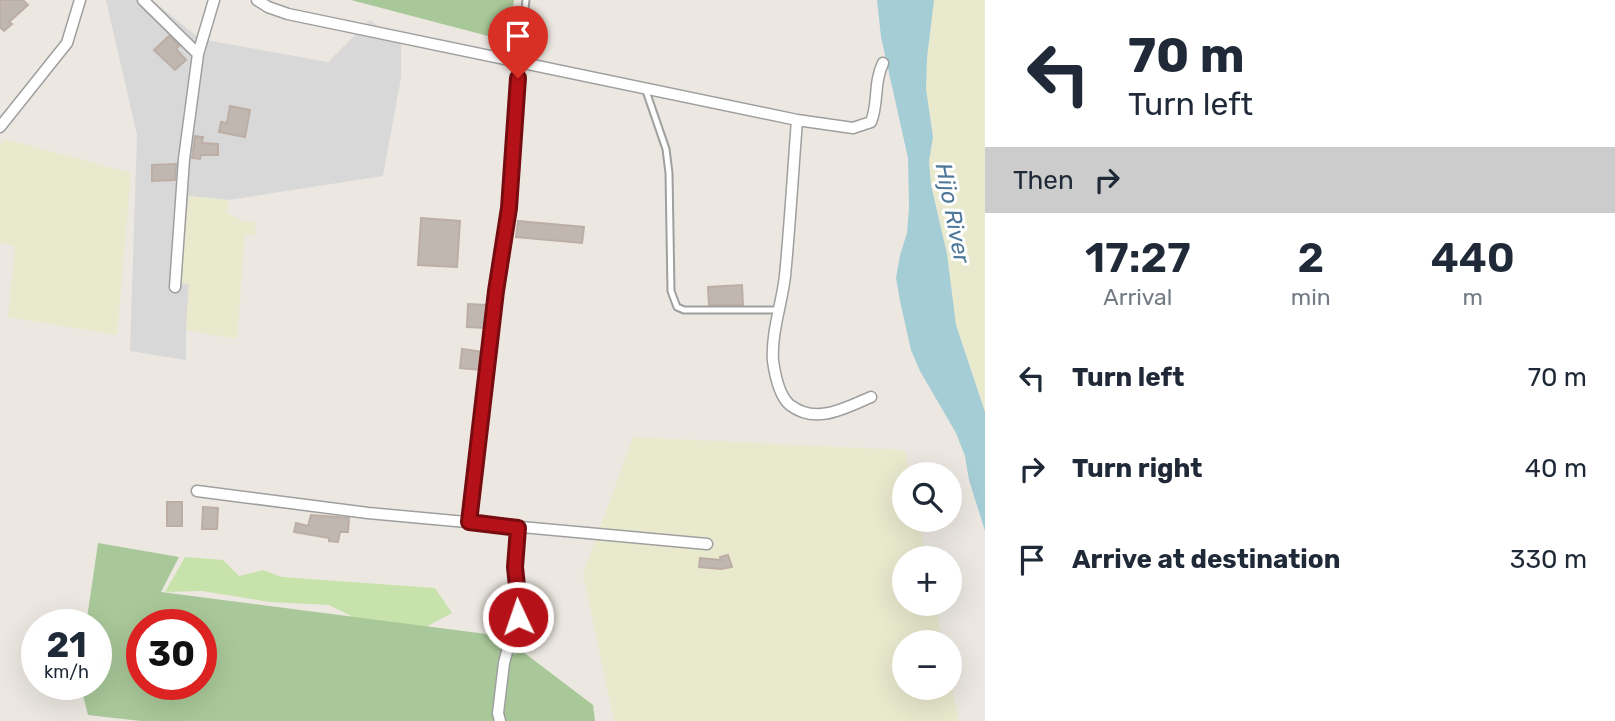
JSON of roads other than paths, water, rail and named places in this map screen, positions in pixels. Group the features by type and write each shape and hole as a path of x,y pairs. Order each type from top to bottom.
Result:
{"street":[{"path":"0,127 67,43 80,0"},
{"path":"143,0 198,54"},
{"path":"175,287 184,159 198,54 214,0"},
{"path":"257,0 288,14 797,120 853,128 864,126 871,121 875,111 876,80 883,63"},
{"path":"797,120 785,277 773,363 782,397 789,405 806,415 824,415 839,411 870,397"},
{"path":"197,491 331,509 707,544"},
{"path":"500,721 498,713 504,663 519,606 515,567 518,528"}],"lane":[{"path":"469,522 496,291 509,208 526,0"},
{"path":"645,88 666,149 673,302 684,310 779,310"}],"water":[{"path":"877,0 934,0 926,89 933,137 929,161 931,185 947,254 956,325 985,412 985,531 969,480 965,456 956,433 911,350 900,301 896,278 907,233 908,158 881,37"}],"water label":[{"name":"Hijo River","path":"953,213"}]}
